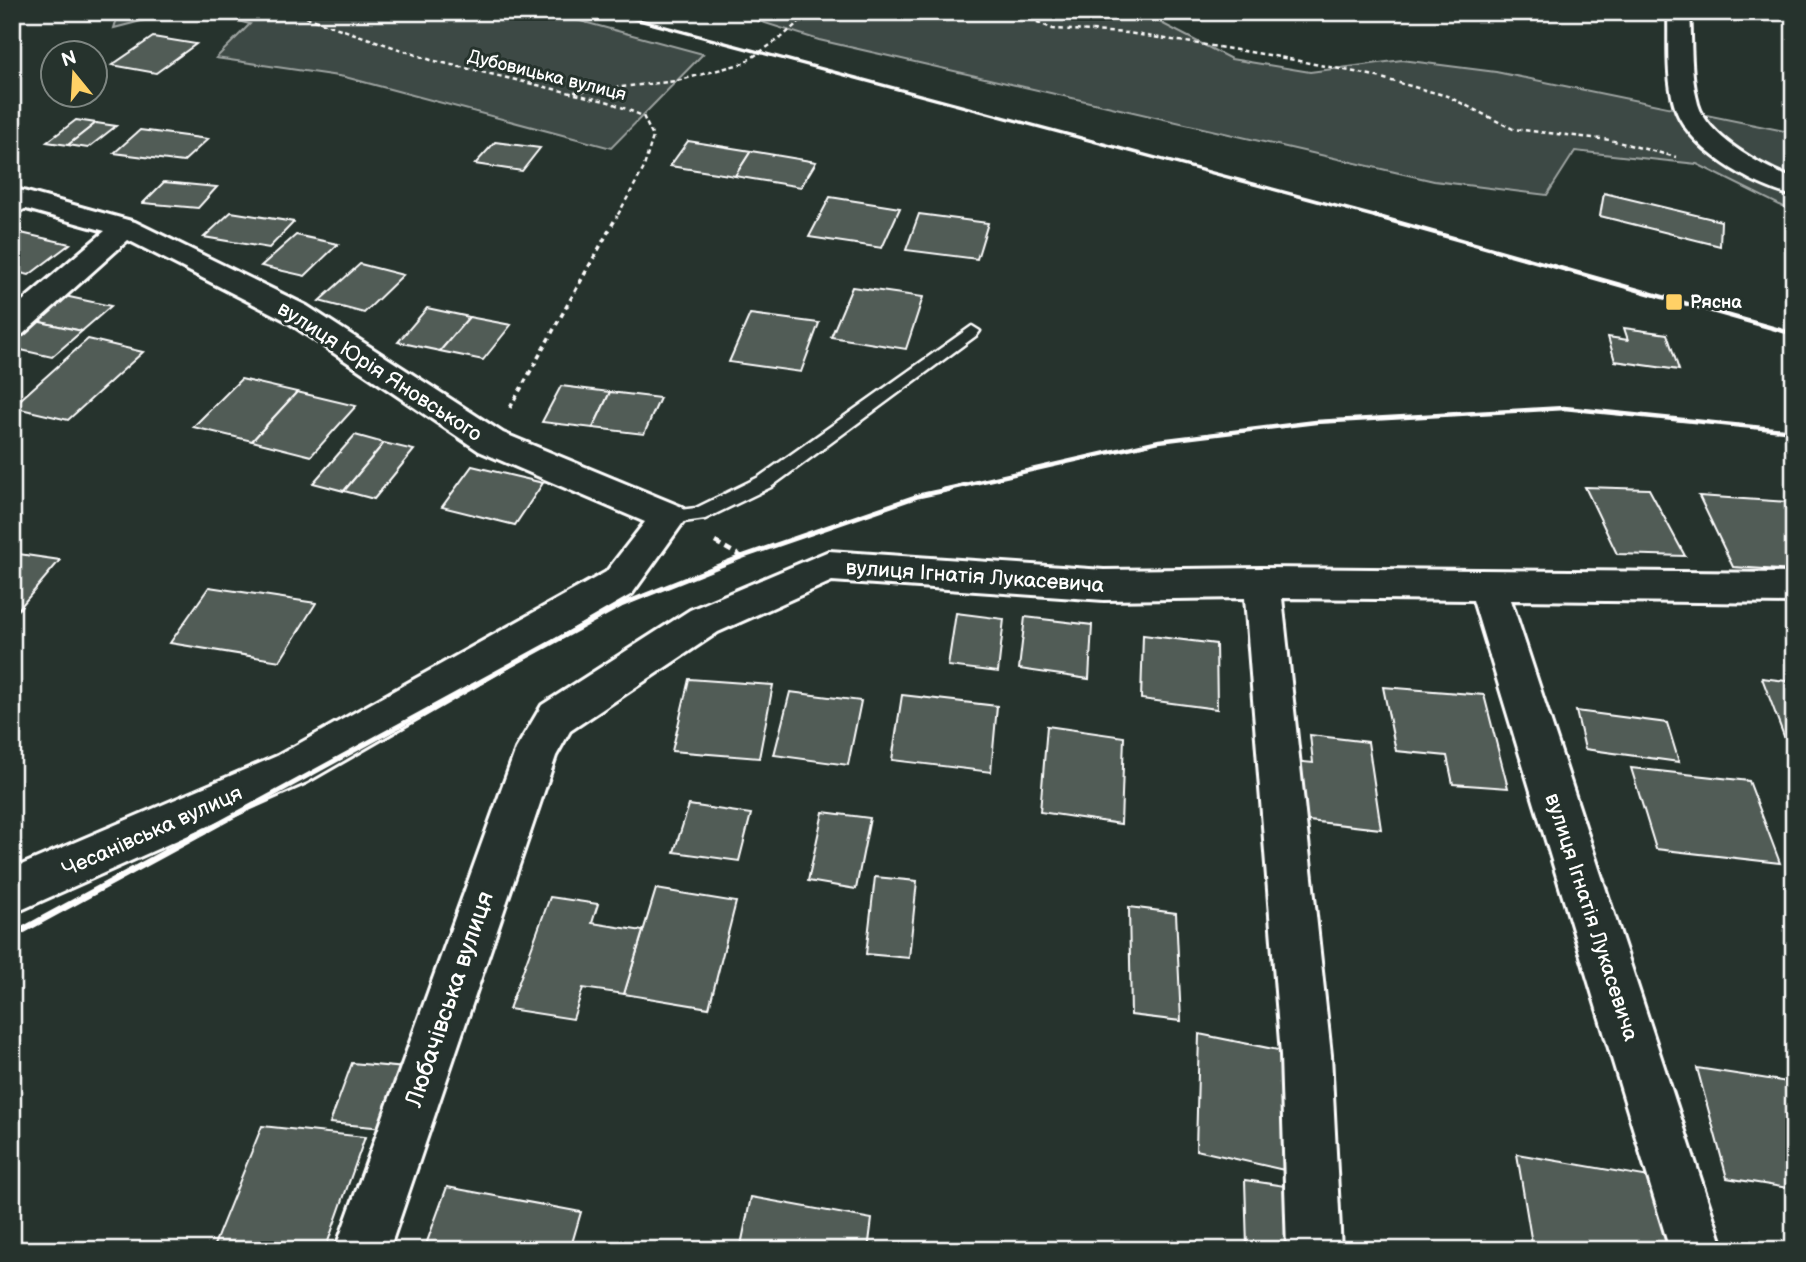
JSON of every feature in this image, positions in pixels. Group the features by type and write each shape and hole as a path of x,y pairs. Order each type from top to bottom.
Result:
{"street":[{"path":"1679,12 1686,107 1699,129 1716,145 1775,183 1794,188"},
{"name":"вулиця Юрія Яновського","path":"18,202 125,228 296,313 491,442 669,517"},
{"path":"12,327 125,228"},
{"name":"Чесанівська вулиця","path":"12,892 292,769 619,583 669,517"},
{"name":"вулиця Ігнатія Лукасевича","path":"537,749 556,718 705,621 829,566 1104,585 1262,583 1794,588"},
{"path":"1262,583 1306,1055 1314,1250"},
{"name":"вулиця Ігнатія Лукасевича","path":"1487,585 1697,1250"},
{"name":"Любачівська вулиця","path":"362,1250 537,749"}],"lane":[{"path":"669,517 699,514 765,482 972,331"}],"path":[{"name":"Дубовицька вулиця","path":"291,12 431,60 609,102 643,116 653,137 643,170 491,442"},
{"path":"569,93 677,81 744,63 782,37 810,12"},
{"path":"1015,12 1053,29 1128,33 1269,55 1370,75 1447,96 1513,129 1610,140 1686,159"}],"shaded area":[{"path":"119,12 176,12 114,28"},
{"path":"199,12 547,12 703,54 611,148 345,77 216,58 250,24"},
{"path":"730,12 1140,12 1231,59 1310,72 1402,60 1496,72 1794,133 1794,212 1697,164 1575,151 1547,195 1434,181 819,40"}],"building":[{"path":"153,37 196,44 156,73 112,65"},
{"path":"76,120 96,123 68,145 47,142"},
{"path":"96,123 116,126 88,148 68,145"},
{"path":"140,130 208,139 183,162 114,153"},
{"path":"688,141 751,151 735,176 670,166"},
{"path":"495,142 540,148 522,171 475,164"},
{"path":"751,151 816,162 801,187 735,176"},
{"path":"164,182 217,187 198,208 143,203"},
{"path":"1604,193 1721,221 1720,246 1600,216"},
{"path":"830,197 900,208 882,248 809,237"},
{"path":"231,212 294,222 269,248 204,237"},
{"path":"919,214 988,223 977,259 906,250"},
{"path":"12,231 70,244 29,275 12,271"},
{"path":"296,235 338,244 305,276 261,266"},
{"path":"360,264 403,275 364,313 319,301"},
{"path":"852,287 923,297 906,349 831,337"},
{"path":"60,295 111,306 82,331 31,320"},
{"path":"427,308 469,317 440,351 398,342"},
{"path":"750,314 819,323 801,372 729,362"},
{"path":"469,317 511,325 483,360 440,351"},
{"path":"31,320 82,331 52,357 12,348 12,335"},
{"name":"Рясна","path":"1624,328 1667,334 1679,370 1615,361 1608,337 1628,340"},
{"path":"88,339 143,352 68,420 12,407"},
{"path":"241,379 297,392 252,441 193,427"},
{"path":"561,386 610,392 593,428 542,422"},
{"path":"297,392 356,406 311,456 252,441"},
{"path":"610,392 660,398 644,434 593,428"},
{"path":"355,435 384,443 344,491 313,483"},
{"path":"384,443 414,450 374,499 344,491"},
{"path":"472,466 543,483 515,525 442,507"},
{"path":"1585,487 1649,489 1685,556 1617,554"},
{"path":"1699,496 1788,502 1794,512 1794,571 1733,567"},
{"path":"12,553 60,560 12,617"},
{"path":"209,587 316,603 280,661 170,643"},
{"path":"956,613 1004,619 998,672 948,666"},
{"path":"1025,617 1092,625 1089,679 1019,669"},
{"path":"1143,635 1216,644 1217,709 1141,699"},
{"path":"1762,678 1794,682 1794,745 1787,744"},
{"path":"689,679 773,685 759,758 672,751"},
{"path":"1383,687 1484,695 1508,788 1453,784 1447,756 1396,751"},
{"path":"790,692 861,701 848,765 774,755"},
{"path":"902,695 997,706 991,772 892,760"},
{"path":"1576,711 1667,723 1679,762 1585,749"},
{"path":"1047,726 1124,737 1121,824 1040,812"},
{"path":"1310,735 1368,742 1381,829 1300,820 1294,761 1313,763"},
{"path":"1631,768 1749,781 1780,863 1656,849"},
{"path":"689,805 751,814 739,861 674,852"},
{"path":"823,812 870,818 856,889 808,881"},
{"path":"875,877 917,881 909,958 866,954"},
{"path":"656,889 736,902 709,1008 624,994"},
{"path":"550,897 598,904 592,923 643,931 624,994 583,988 573,1019 509,1009"},
{"path":"1129,907 1176,913 1181,1021 1131,1015"},
{"path":"1199,1034 1283,1051 1284,1170 1196,1150"},
{"path":"352,1063 405,1068 384,1128 330,1123"},
{"path":"1697,1068 1794,1083 1794,1189 1727,1178"},
{"path":"262,1126 365,1137 325,1250 212,1250"},
{"path":"1517,1154 1667,1180 1683,1250 1533,1250"},
{"path":"1245,1180 1285,1186 1289,1250 1247,1247"},
{"path":"447,1187 581,1212 570,1250 424,1250"},
{"path":"751,1197 872,1219 868,1250 740,1250"}],"railway":[{"path":"609,12 1381,218"},
{"path":"1375,216 1794,334"},
{"path":"943,490 1159,441 1316,422 1564,408 1794,431"},
{"path":"202,833 621,605 741,557 918,496 951,489"},
{"path":"12,936 205,831"}],"place":[{"name":"Рясна","path":"1674,302"}]}
